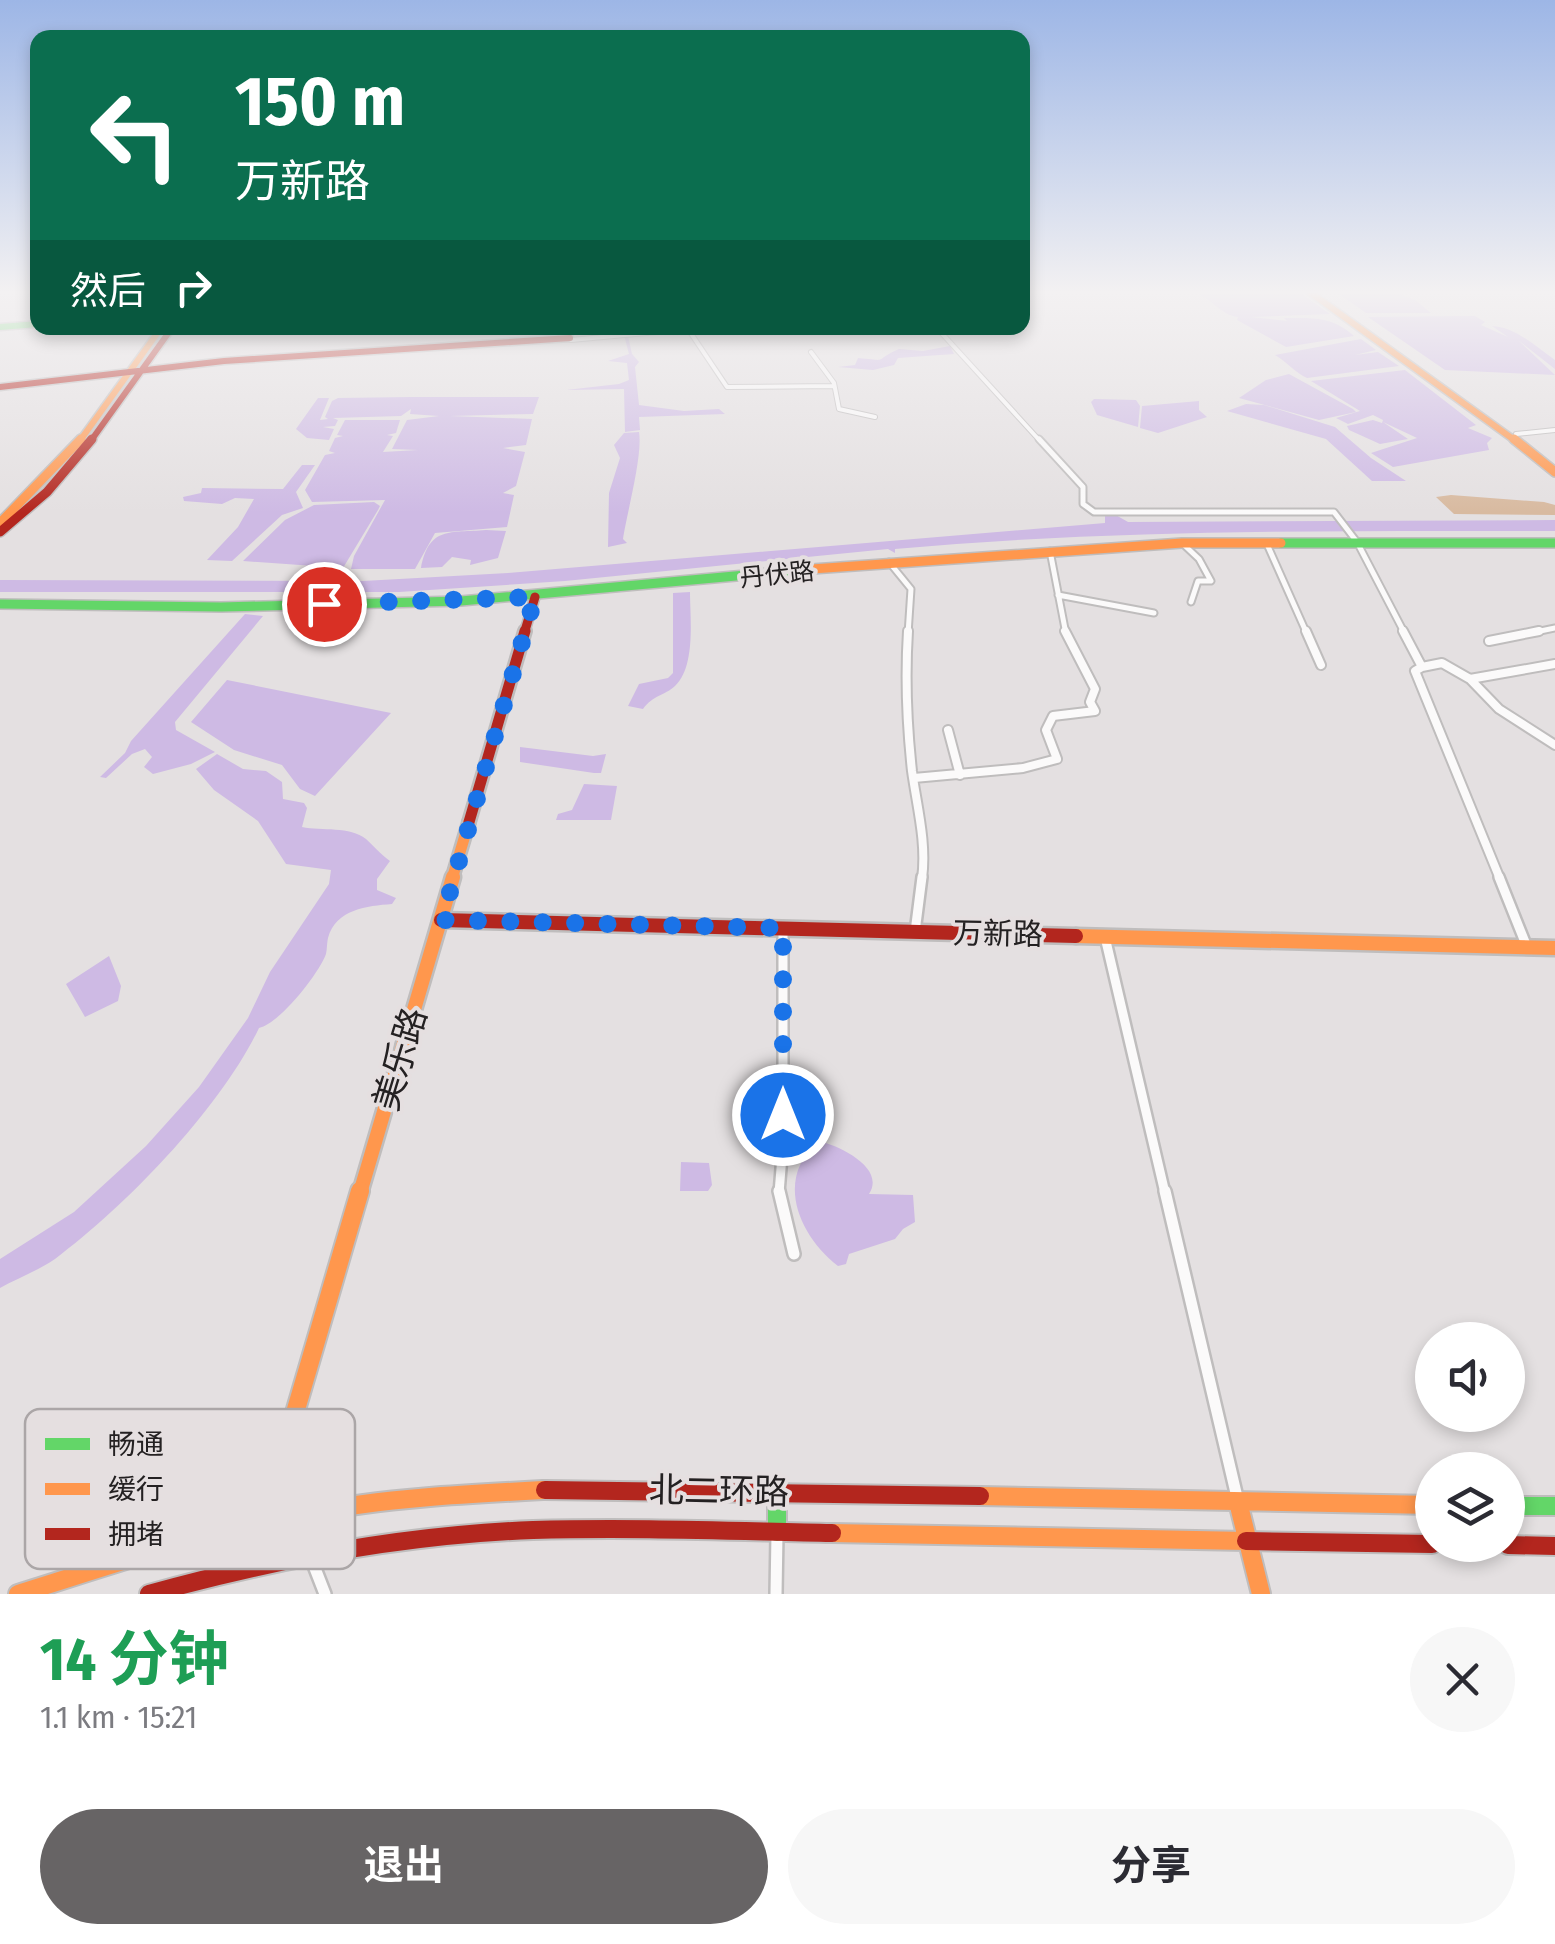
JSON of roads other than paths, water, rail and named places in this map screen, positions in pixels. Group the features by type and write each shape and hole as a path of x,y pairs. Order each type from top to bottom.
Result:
{"main road":[{"path":"0,528 86,434 139,364"},
{"path":"0,386 186,364"},
{"path":"1415,364 1555,469"},
{"path":"1416,364 1516,434 1555,469"},
{"path":"0,514 66,449 135,370"},
{"name":"丹伏路","path":"0,604 221,607 535,597 890,562 1182,543 1355,540 1555,544"},
{"name":"美乐路","path":"297,1409 535,597"},
{"name":"万新路","path":"442,920 1555,948"},
{"name":"北二环路","path":"355,1509 463,1494 590,1488 1415,1505"},
{"path":"777,1532 778,1492"},
{"path":"1238,1502 1261,1594"},
{"path":"1525,1506 1555,1506"},
{"name":"北二环路","path":"355,1548 460,1535 568,1530 1415,1544"},
{"path":"1525,1545 1555,1546"},
{"name":"北二环路","path":"18,1594 103,1569"},
{"name":"北二环路","path":"149,1594 241,1569"}],"street":[{"path":"712,364 728,387 834,386"},
{"path":"819,364 834,386 841,410 874,417"},
{"path":"970,364 1082,488 1083,504 1094,512 1336,514 1355,540 1422,666"},
{"path":"1516,434 1555,430"},
{"path":"1266,542 1321,664"},
{"path":"1182,543 1199,560 1211,581 1198,581 1191,602"},
{"path":"914,778 1022,768 1057,759 1046,730 1052,716 1095,711 1090,702 1094,689 1066,640 1050,551"},
{"path":"890,562 910,590 906,665 914,778 925,857 914,932"},
{"path":"1058,595 1154,613"},
{"path":"1489,641 1555,628"},
{"path":"1527,947 1415,671 1442,663 1470,678 1475,688 1499,709 1555,745"},
{"path":"1470,678 1555,664"},
{"path":"948,730 960,775"},
{"path":"783,928 783,1144 776,1165 776,1189 794,1254"},
{"path":"1105,936 1238,1502"},
{"path":"776,1594 777,1532"},
{"path":"315,1569 325,1594"}]}
